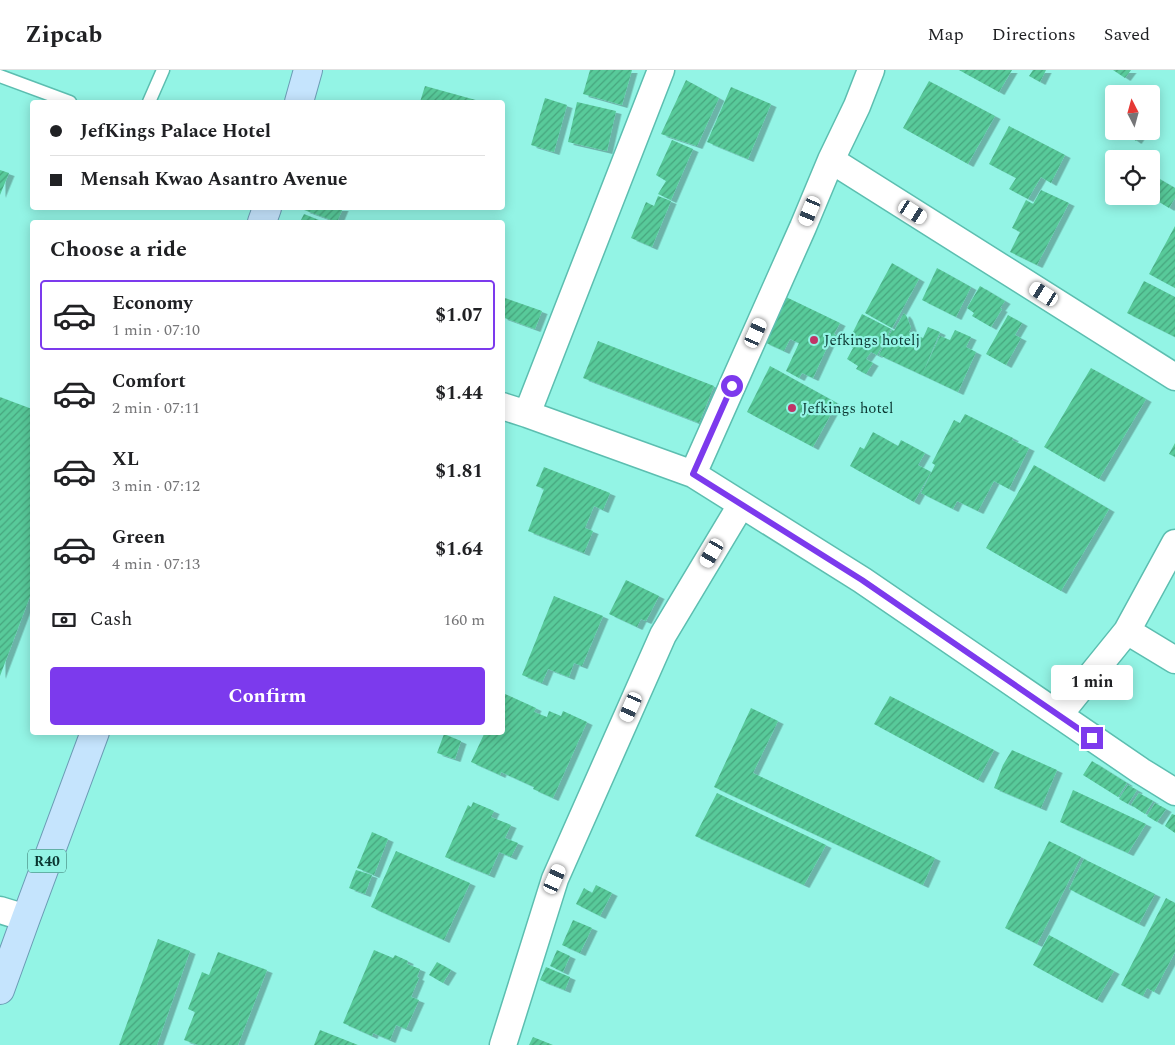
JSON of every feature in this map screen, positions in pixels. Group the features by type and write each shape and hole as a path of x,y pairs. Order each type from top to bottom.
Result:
{"main road":[{"path":"300,100 308,70"},
{"name":"R40","path":"0,990 94,735"}],"street":[{"path":"528,414 661,70"},
{"path":"693,474 803,228 831,160 857,106 871,70"},
{"path":"831,160 1175,377"},
{"path":"505,407 693,474 862,580 1141,772 1175,792"},
{"path":"503,1045 555,879 664,635 740,504"},
{"path":"1059,715 1127,632 1175,543"},
{"path":"1127,632 1175,660"},
{"path":"0,910 26,918"}],"lane":[{"path":"150,100 163,70"},
{"path":"0,76 65,100"}],"building":[{"path":"590,70 632,70 622,105 583,94"},
{"path":"959,70 1012,70 999,92"},
{"path":"1033,70 1046,70 1040,82 1029,76"},
{"path":"1113,70 1131,70 1125,78"},
{"path":"686,80 719,98 697,146 661,134"},
{"path":"929,81 995,116 968,164 903,128"},
{"path":"425,86 476,100 421,100"},
{"path":"731,87 771,104 748,159 707,142"},
{"path":"545,98 567,105 554,152 531,145"},
{"path":"577,102 616,111 607,151 568,142"},
{"path":"1009,126 1065,155 1051,183 1041,177 1028,199 1009,189 1016,178 989,164"},
{"path":"672,140 693,149 671,200 658,194 666,181 656,175"},
{"path":"0,170 9,173 0,195"},
{"path":"1160,179 1175,188 1175,198 1169,208 1160,202"},
{"path":"1041,190 1069,203 1037,265 1010,252 1020,232 1012,228 1026,200 1033,204"},
{"path":"658,196 671,201 652,247 631,238 646,202 654,206"},
{"path":"304,210 342,210 338,220 332,220"},
{"path":"304,214 319,220 301,220"},
{"path":"1175,226 1175,288 1149,274"},
{"path":"892,263 919,279 892,328 865,313"},
{"path":"937,268 971,287 956,317 922,300"},
{"path":"1144,281 1175,297 1175,337 1127,313"},
{"path":"980,286 1005,301 991,327 972,316 974,313 967,308"},
{"name":"Jefkings hotelj","path":"786,297 840,323 834,334 837,336 832,344 829,343 813,378 802,373 799,378 786,371 799,343 790,339 784,351 764,342"},
{"path":"505,298 542,311 535,329 505,318"},
{"path":"904,313 911,328 909,332 923,338 928,327 940,332 922,375 879,355 892,330 894,331"},
{"name":"Jefkings hotel","path":"862,314 891,329 877,355 871,352 866,359 873,363 866,374 856,369 858,366 847,359 853,348 847,344"},
{"path":"1008,315 1022,323 1015,335 1021,338 1006,365 986,354"},
{"path":"955,330 971,337 966,347 976,352 958,392 922,375 940,336 950,340"},
{"path":"598,341 714,386 699,423 583,378"},
{"name":"Jefkings hotel","path":"770,366 837,403 813,447 747,412"},
{"path":"1091,368 1146,399 1099,479 1044,447"},
{"path":"0,397 30,408 30,596 0,676"},
{"path":"965,414 1029,448 1009,489 994,481 978,511 957,501 953,509 921,493 935,465 932,463 954,420 960,423"},
{"path":"873,432 898,446 901,440 925,453 918,465 931,472 914,502 850,466 860,447 864,449"},
{"path":"1175,443 1175,457 1169,454"},
{"path":"1034,465 1109,509 1061,591 986,548"},
{"path":"544,467 610,493 603,510 594,506 585,528 593,531 584,553 528,531 544,489 536,486"},
{"path":"626,580 659,596 646,621 641,619 637,627 609,614"},
{"path":"554,596 603,616 582,666 574,663 569,677 548,669 542,683 522,675"},
{"path":"505,694 536,708 534,712 547,717 549,711 561,716 563,711 587,722 553,798 501,772 500,775 471,762 484,735 505,735"},
{"path":"890,696 994,750 978,780 874,724"},
{"path":"751,708 778,721 753,773 935,858 923,885 714,787"},
{"path":"444,735 461,741 455,759 437,753"},
{"path":"1012,750 1057,770 1041,808 994,788 1003,765"},
{"path":"1092,761 1127,783 1118,797 1083,775"},
{"path":"1128,785 1137,790 1128,804 1119,799"},
{"path":"1073,790 1146,824 1128,853 1060,822"},
{"path":"717,793 826,845 804,885 695,836"},
{"path":"1139,793 1153,801 1145,814 1131,805"},
{"path":"473,802 494,811 491,817 511,825 505,838 518,843 511,857 499,852 489,875 445,857 468,805 471,807"},
{"path":"1155,803 1166,809 1157,822 1147,816"},
{"path":"1172,814 1175,815 1175,833 1165,826"},
{"path":"372,832 388,839 374,875 357,868"},
{"path":"1049,841 1081,857 1037,944 1005,928"},
{"path":"396,851 470,883 444,940 371,907"},
{"path":"1084,859 1155,894 1139,924 1069,889"},
{"path":"356,870 372,875 365,894 349,888"},
{"path":"596,885 612,893 600,916 576,904 584,888 592,893"},
{"path":"1166,898 1175,903 1175,952 1154,992 1147,988 1143,996 1121,985"},
{"path":"573,920 592,928 580,953 562,945"},
{"path":"1049,935 1114,971 1097,1000 1033,965"},
{"path":"158,939 190,951 157,1045 119,1045"},
{"path":"374,950 393,958 395,955 408,961 407,964 420,969 417,977 419,978 411,997 419,1000 406,1029 396,1025 390,1040 373,1033 372,1036 343,1023"},
{"path":"557,950 570,956 563,972 550,966"},
{"path":"218,952 267,970 238,1045 198,1045 184,1040 195,1012 188,1009 202,972 209,975"},
{"path":"437,962 451,970 443,983 429,975"},
{"path":"546,967 570,977 565,990 540,980"},
{"path":"320,1030 358,1045 314,1045"},
{"path":"533,1037 553,1045 529,1045"}],"place":[{"name":"Jefkings hotelj","path":"814,340"},
{"name":"Jefkings hotel","path":"792,408"}],"route":[{"path":"732,386 693,474 862,580 1092,738"}]}
